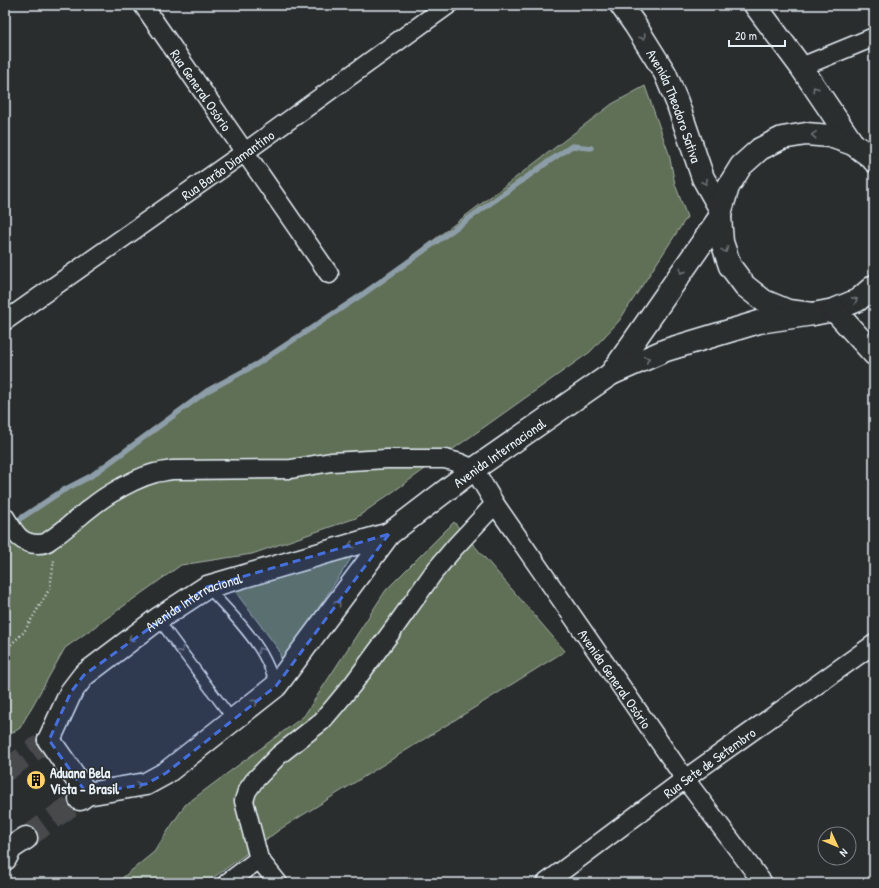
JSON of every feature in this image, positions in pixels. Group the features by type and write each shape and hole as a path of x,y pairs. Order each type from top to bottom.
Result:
{"main road":[{"name":"Avenida Theodoro Sativa","path":"621,5 665,74 677,102 703,178 721,213"},
{"path":"755,5 801,67 853,144"},
{"path":"813,314 788,311 764,302 745,286 730,266 722,242 721,213 728,187 742,166 760,149 782,138 806,134 830,136 853,144 871,157 874,161"},
{"name":"Avenida Internacional","path":"611,374 721,213"},
{"name":"Avenida Internacional","path":"388,534 207,587 158,619 84,674 71,692 45,743 83,796 146,784 166,774 276,686 388,534 474,469 611,374 666,350 759,322 834,310 858,300 874,286"},
{"path":"834,310 874,354"}],"street":[{"name":"Rua General Osório","path":"143,5 329,274"},
{"name":"Rua Barão Diamantino","path":"5,321 245,152 448,5"},
{"path":"801,67 874,37"},
{"path":"5,517 23,541 31,544 40,544 49,542 110,494 155,473 172,470 291,469 331,462 387,459 445,459 460,462 474,469"},
{"name":"Avenida General Osório","path":"474,469 495,504 685,779 763,883"},
{"path":"278,883 259,859 244,801 247,791 262,772 279,755 322,721 353,684 434,572 495,504"},
{"name":"Rua Sete de Setembro","path":"546,883 685,779 874,644"},
{"path":"227,883 259,859"}],"lane":[{"path":"207,587 249,634 269,667 276,686"},
{"path":"158,619 233,720"}],"path":[{"path":"5,650 24,632 50,588 54,560 49,542"}],"highlighted area":[{"path":"389,534 276,686 166,773 146,784 87,794 49,740 71,692 84,675 207,587"}],"green space":[{"path":"645,86 669,154 675,184 687,217 619,321 590,352 356,518 252,554 181,565 65,648 20,728 5,738 5,529 62,491 91,476 207,391 257,364 363,294 612,104"},
{"path":"454,522 565,651 282,828 206,883 116,883 154,852 185,805 304,716 386,590"},
{"path":"352,557 282,664 279,650 237,594 230,587"}],"waterway":[{"path":"12,524 62,491 91,476 207,391 257,364 363,294 572,146 591,148"}],"tunnel":[{"path":"5,771 41,745"},
{"path":"26,838 80,799"}],"place":[{"name":"Aduana Bela Vista - Brasil","path":"36,780"}]}
